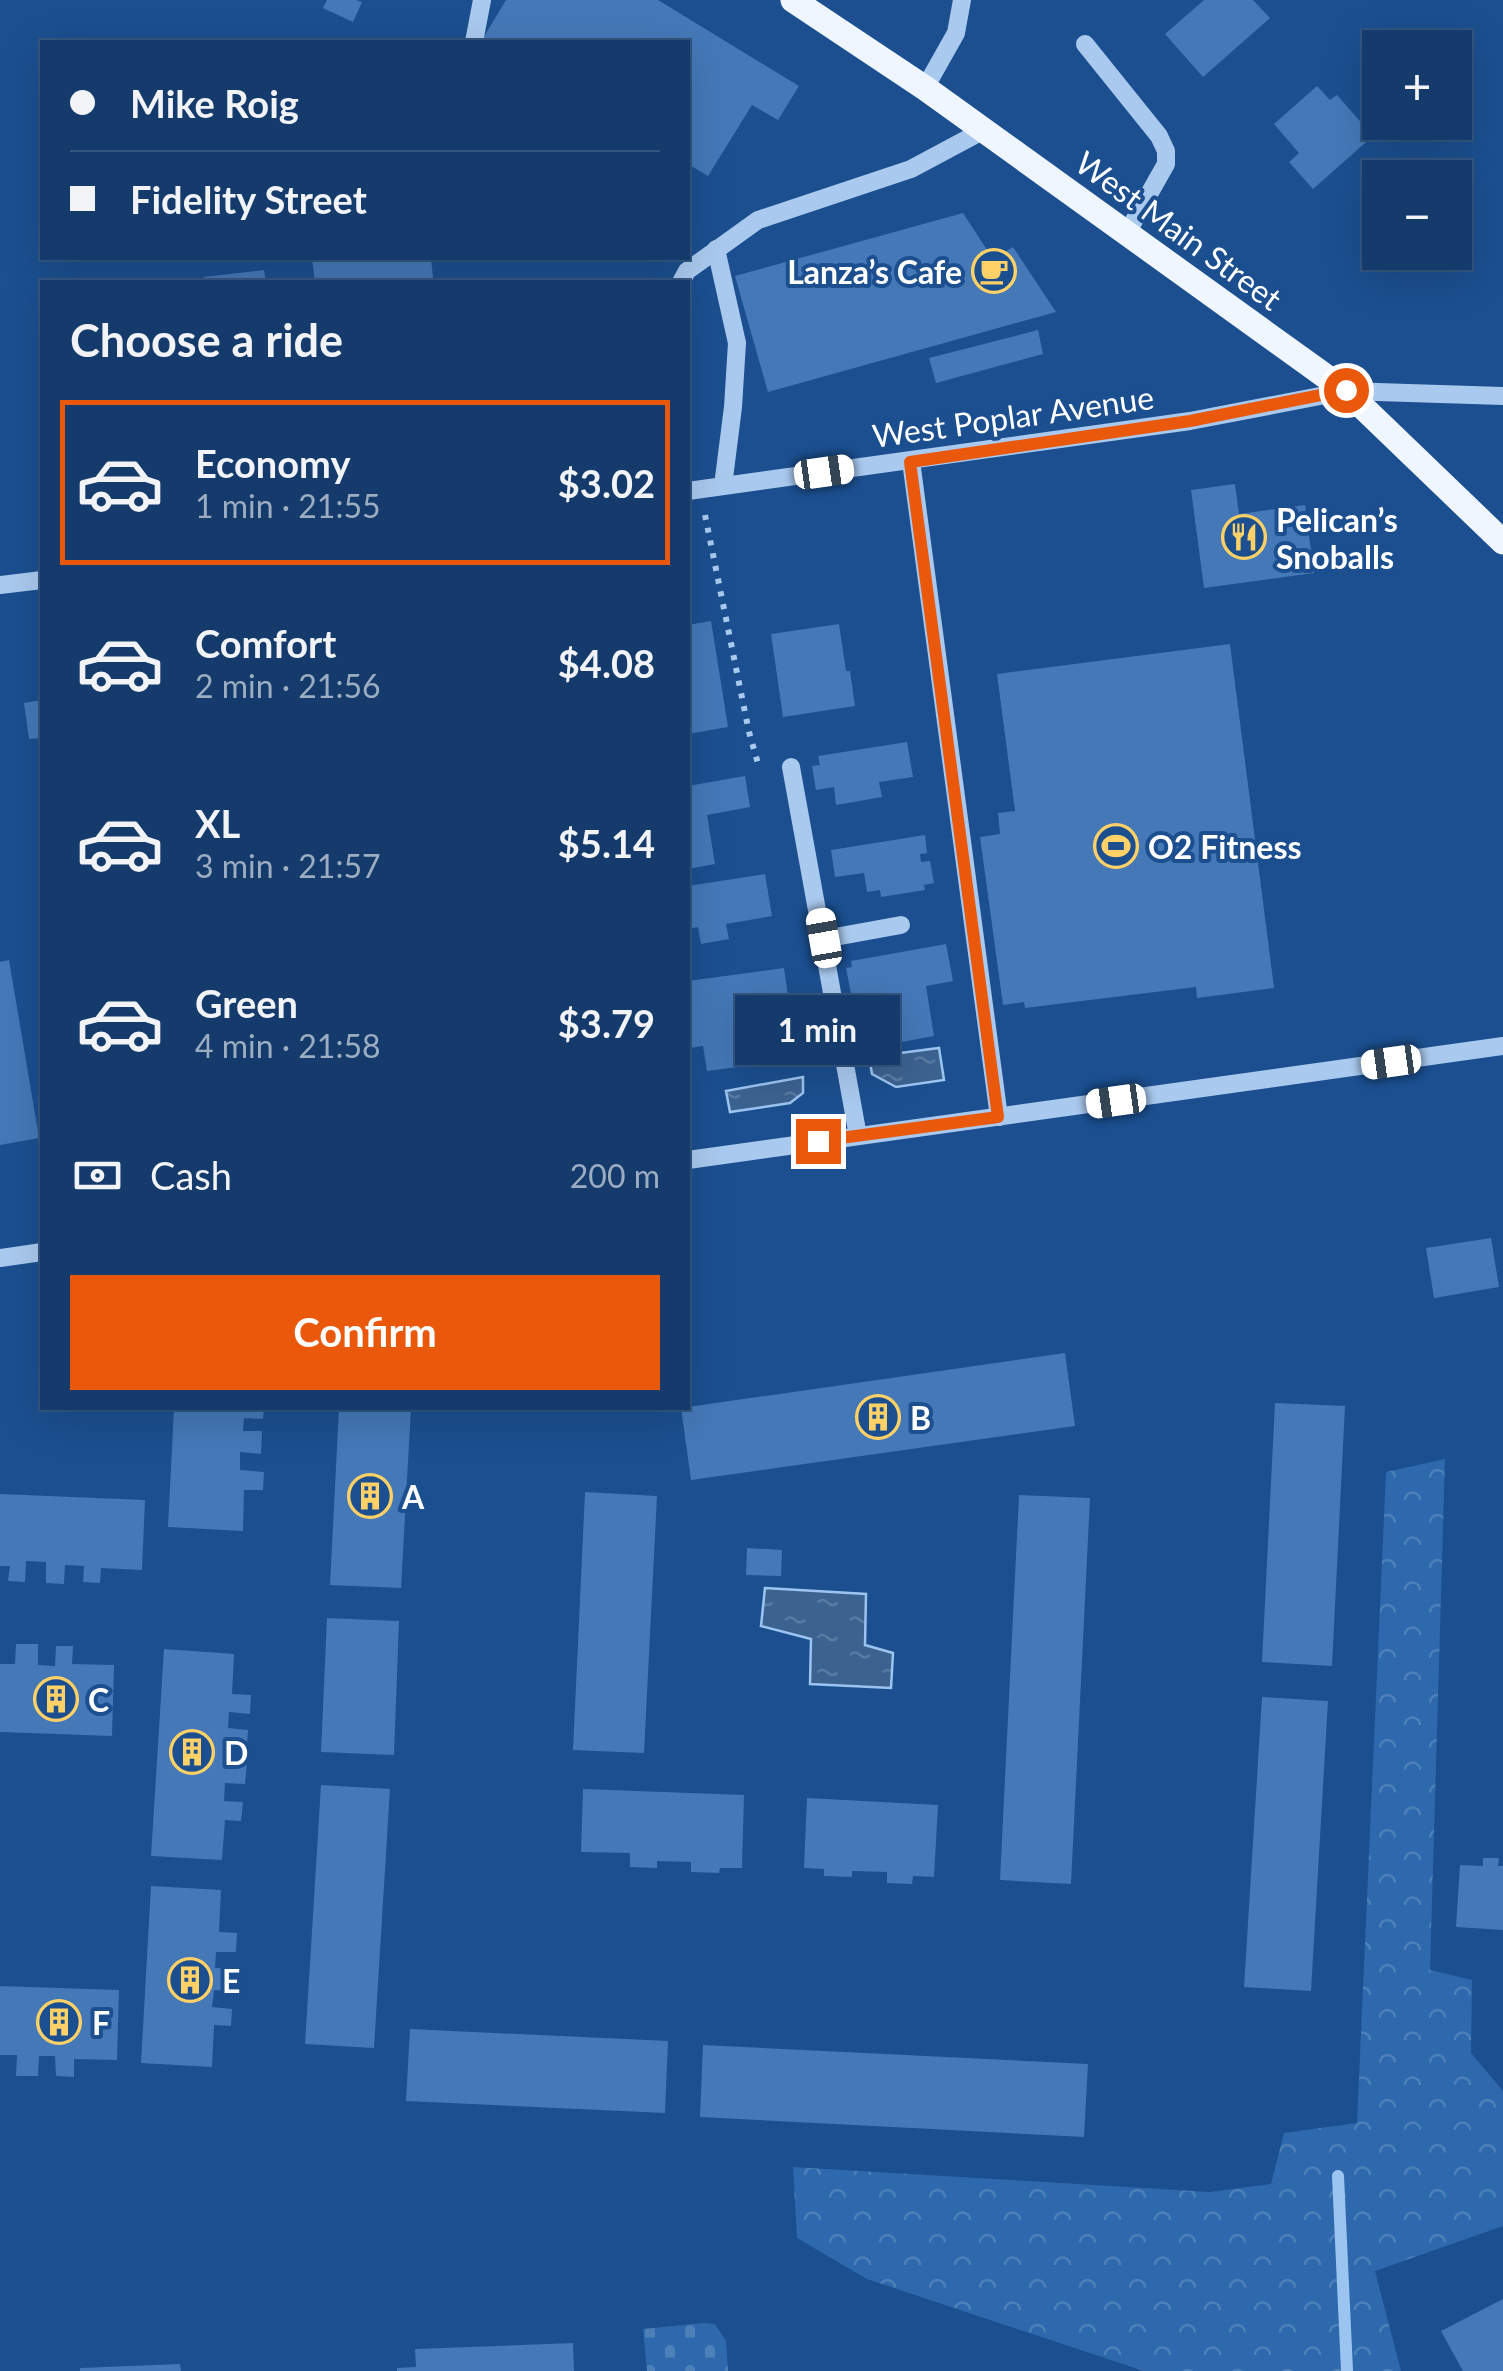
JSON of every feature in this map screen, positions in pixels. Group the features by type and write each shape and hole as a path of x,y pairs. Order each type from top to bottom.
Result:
{"main road":[{"name":"West Main Street","path":"794,0 925,88 1346,390 1503,542"}],"street":[{"path":"474,40 482,0"},
{"path":"925,88 956,33 962,0"},
{"path":"1085,44 1166,150 1166,164 1127,233"},
{"path":"682,280 687,271 758,220 910,169 984,130"},
{"path":"716,250 737,342 724,486"},
{"name":"West Poplar Avenue","path":"694,490 1190,421 1346,390 1503,396"},
{"path":"910,462 998,1117"},
{"path":"0,585 40,580"},
{"path":"791,767 858,1136"},
{"path":"824,938 901,925"},
{"path":"690,1160 1503,1046"},
{"path":"0,1258 40,1252"}],"path":[{"path":"694,490 762,781"}],"green space":[{"path":"1445,1459 1430,1970 1472,1980 1471,2053 1503,2091 1503,2226 1375,2271 1401,2371 1144,2371 867,2279 797,2238 793,2167 1210,2192 1271,2184 1284,2133 1357,2123 1386,1472"},
{"path":"715,2324 726,2341 728,2371 647,2371 643,2329"}],"water":[{"path":"939,1048 944,1080 896,1087 872,1074 869,1057"},
{"path":"803,1077 803,1093 790,1103 730,1112 726,1091"},
{"path":"765,1588 866,1594 865,1645 893,1653 891,1688 810,1684 811,1639 761,1626"}],"building":[{"path":"327,0 362,2 353,22 323,8"},
{"path":"506,0 658,0 799,86 778,120 752,105 708,176 690,165 690,40 482,40"},
{"path":"1204,0 1253,0 1270,18 1203,77 1165,34"},
{"path":"1317,86 1330,100 1337,95 1362,123 1362,140 1368,140 1313,189 1289,162 1299,153 1274,124"},
{"path":"963,213 993,259 1013,247 1056,312 768,392 735,276"},
{"path":"312,260 431,260 433,278 423,280 315,280"},
{"path":"264,270 266,280 205,280 204,277"},
{"path":"1038,330 1043,354 936,383 929,358"},
{"path":"1235,484 1239,514 1305,505 1314,573 1204,588 1191,490"},
{"path":"711,621 728,727 690,734 690,625"},
{"path":"839,624 855,706 783,717 771,634"},
{"path":"1230,644 1274,988 1197,998 1196,987 1025,1008 1024,1002 1003,1005 980,837 1000,834 998,813 1015,811 997,674"},
{"path":"40,700 40,738 29,739 24,703"},
{"path":"907,742 913,777 879,782 882,797 836,805 834,787 816,790 812,766 820,765 818,756"},
{"path":"745,776 750,807 707,815 715,864 690,869 690,786"},
{"path":"925,835 927,853 920,854 921,862 930,861 934,883 924,885 925,890 881,897 880,890 867,892 864,873 835,877 831,850"},
{"path":"765,874 772,916 726,924 729,939 701,944 698,927 690,929 690,886"},
{"path":"946,944 953,981 926,986 934,1036 896,1043 887,994 852,999 846,968 852,967 851,961"},
{"path":"9,960 39,1138 0,1145 0,962"},
{"path":"784,968 789,1003 737,1010 741,1042 758,1040 761,1064 707,1071 703,1046 690,1048 690,981"},
{"path":"1491,1238 1499,1287 1434,1298 1426,1248"},
{"name":"B","path":"1065,1353 1075,1426 691,1480 681,1410 690,1410 690,1407"},
{"path":"1275,1403 1345,1406 1332,1666 1262,1662"},
{"path":"174,1410 264,1410 263,1419 244,1418 243,1431 262,1431 261,1454 240,1452 240,1470 264,1472 263,1490 244,1490 243,1531 168,1527"},
{"name":"A","path":"339,1410 411,1410 401,1588 330,1585"},
{"path":"585,1492 657,1496 644,1753 573,1750"},
{"path":"0,1494 145,1500 142,1570 101,1568 100,1583 83,1582 84,1566 65,1565 64,1584 46,1583 46,1562 26,1561 25,1582 8,1581 10,1566 0,1566"},
{"path":"1019,1495 1090,1498 1071,1884 1000,1880"},
{"path":"747,1548 782,1550 781,1576 746,1575"},
{"path":"327,1618 399,1621 394,1755 321,1752"},
{"name":"C","path":"16,1644 38,1644 38,1665 55,1666 56,1646 73,1646 72,1664 114,1665 112,1736 0,1732 0,1664 15,1664"},
{"name":"D","path":"164,1649 234,1654 232,1694 251,1695 250,1714 229,1712 228,1728 248,1730 247,1744 227,1743 226,1761 247,1762 245,1784 225,1783 224,1801 243,1802 241,1821 225,1820 222,1860 151,1856"},
{"path":"1262,1697 1328,1701 1311,1991 1244,1987"},
{"path":"321,1785 390,1789 374,2048 305,2044"},
{"path":"583,1789 744,1795 742,1868 720,1868 719,1873 691,1872 691,1862 657,1861 657,1868 630,1867 630,1853 581,1852"},
{"path":"807,1798 938,1805 934,1877 913,1876 912,1884 887,1883 887,1872 852,1871 852,1877 824,1876 824,1869 804,1868"},
{"path":"1483,1858 1499,1858 1498,1866 1503,1866 1503,1930 1456,1927 1460,1865 1483,1866"},
{"name":"E","path":"151,1886 221,1890 219,1932 237,1933 236,1952 216,1952 215,1968 235,1969 234,1991 214,1990 212,2007 232,2009 231,2026 214,2025 212,2067 141,2063"},
{"name":"F","path":"0,1986 119,1990 117,2060 74,2059 74,2077 56,2076 55,2056 39,2056 38,2076 16,2076 17,2055 0,2055"},
{"path":"410,2029 668,2041 665,2113 406,2101"},
{"path":"703,2045 1088,2064 1084,2137 700,2117"},
{"path":"1503,2299 1503,2371 1463,2371 1441,2331"},
{"path":"573,2343 574,2371 397,2371 416,2367 415,2349"},
{"path":"180,2364 181,2371 80,2371 80,2368"}],"waterway":[{"path":"1338,2176 1347,2371"}],"place":[{"name":"Lanza’s Cafe","path":"994,271"},
{"name":"Pelican’s Snoballs","path":"1244,537"},
{"name":"O2 Fitness","path":"1116,846"},
{"name":"B","path":"878,1417"},
{"name":"A","path":"370,1496"},
{"name":"C","path":"56,1699"},
{"name":"D","path":"192,1752"},
{"name":"E","path":"190,1980"},
{"name":"F","path":"59,2022"}],"route":[{"path":"818,1141 998,1117 910,462 1190,421 1346,390"}]}
